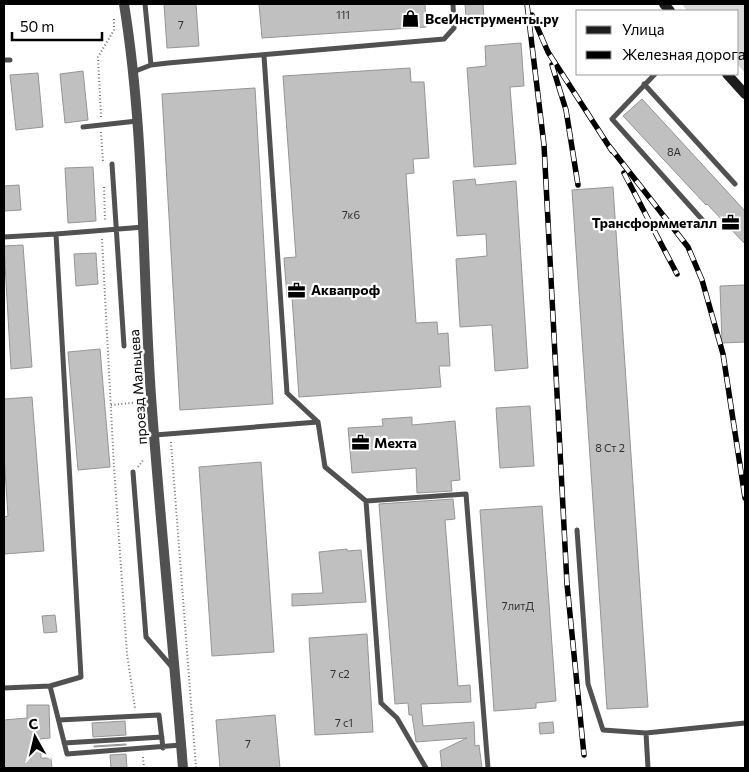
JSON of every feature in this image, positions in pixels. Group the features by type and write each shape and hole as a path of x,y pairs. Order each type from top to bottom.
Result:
{"street":[{"name":"проезд Мальцева","path":"124,4 137,121 155,434 183,768"},
{"path":"728,75 745,94"}],"lane":[{"path":"144,4 151,65"},
{"path":"133,72 151,65 444,39 454,28 453,4"},
{"path":"264,56 287,393 318,422 325,467 366,500 466,494 488,768"},
{"path":"4,60 10,60"},
{"path":"654,75 612,119 707,225"},
{"path":"644,84 735,184"},
{"path":"83,127 137,121"},
{"path":"112,164 124,346"},
{"path":"4,237 144,227"},
{"path":"4,688 50,686 81,677 56,234"},
{"path":"155,434 318,422"},
{"path":"133,472 146,637 176,671"},
{"path":"366,500 381,703 397,718 426,768"},
{"path":"578,530 588,684 603,730 646,733 745,723"},
{"path":"50,686 67,754 181,746"},
{"path":"59,720 159,715 163,748"},
{"path":"646,733 648,768"},
{"path":"64,743 162,737"}],"path":[{"path":"103,163 98,57 114,30 115,13"},
{"path":"104,182 106,230 102,240 110,405 127,654 137,716"},
{"path":"110,405 141,402"},
{"path":"170,433 196,768"},
{"path":"142,750 144,768"}],"shaded area":[{"path":"685,4 745,4 745,73 739,66 739,10 687,10 683,6"}],"building":[{"path":"164,4 196,4 199,46 167,48"},
{"path":"259,4 425,4 426,27 262,38"},
{"path":"465,4 483,4 484,17 466,18"},
{"path":"521,43 524,86 510,87 516,164 474,167 467,68 486,66 485,46"},
{"path":"410,68 411,82 424,82 429,158 413,159 414,173 406,174 416,323 437,322 438,334 448,333 450,366 439,366 441,387 299,397 292,297 287,297 284,258 296,257 283,76"},
{"path":"83,71 88,120 65,123 60,74"},
{"path":"38,73 43,127 16,130 10,75"},
{"path":"255,88 273,404 180,410 162,94"},
{"path":"642,99 745,211 745,244 623,116"},
{"path":"93,167 96,221 68,223 65,168"},
{"path":"475,179 476,185 516,181 528,368 495,371 492,325 460,327 456,259 487,256 486,234 457,236 453,181"},
{"path":"19,185 21,210 4,211 4,186"},
{"path":"613,187 648,707 607,709 572,190"},
{"path":"23,245 32,367 11,369 4,246"},
{"path":"96,253 98,284 76,286 74,254"},
{"path":"745,285 745,342 722,343 720,286"},
{"path":"100,349 110,467 78,470 68,352"},
{"path":"32,397 44,551 4,554 4,517 8,516 4,455 4,399"},
{"path":"530,406 534,466 500,468 496,408"},
{"path":"412,417 412,425 455,421 460,480 451,481 452,491 417,493 416,468 352,473 348,428 383,426 382,419"},
{"path":"261,462 274,652 212,656 199,467"},
{"path":"453,499 455,519 445,520 458,686 470,685 471,702 421,704 423,726 474,722 475,746 479,745 482,768 442,768 440,751 467,738 416,742 412,715 409,715 408,703 395,704 379,504"},
{"path":"542,506 556,701 536,703 536,708 494,711 480,510"},
{"path":"347,549 347,551 361,550 366,602 292,606 292,594 323,593 319,552"},
{"path":"55,615 57,632 44,633 42,616"},
{"path":"367,634 373,732 315,735 309,638"},
{"path":"27,705 49,705 50,738 40,739 41,758 51,758 52,768 4,768 4,720 27,718"},
{"path":"275,715 280,768 220,768 216,720"},
{"path":"125,721 126,735 93,737 92,723"},
{"path":"553,722 554,733 540,734 539,723"},
{"path":"126,745 94,747 94,746"},
{"path":"126,754 127,768 111,768 110,755"}],"railway":[{"path":"527,4 544,145 567,584 584,755"},
{"path":"532,15 548,52 612,151"},
{"path":"552,65 566,110 578,185"},
{"path":"609,146 688,247 702,280 723,354 745,498"},
{"path":"624,173 677,274"}],"place":[{"name":"ВсеИнструменты.ру","path":"411,19"},
{"name":"Трансформметалл","path":"731,223"},
{"name":"Аквапроф","path":"297,290"},
{"name":"Мехта","path":"360,443"}]}
